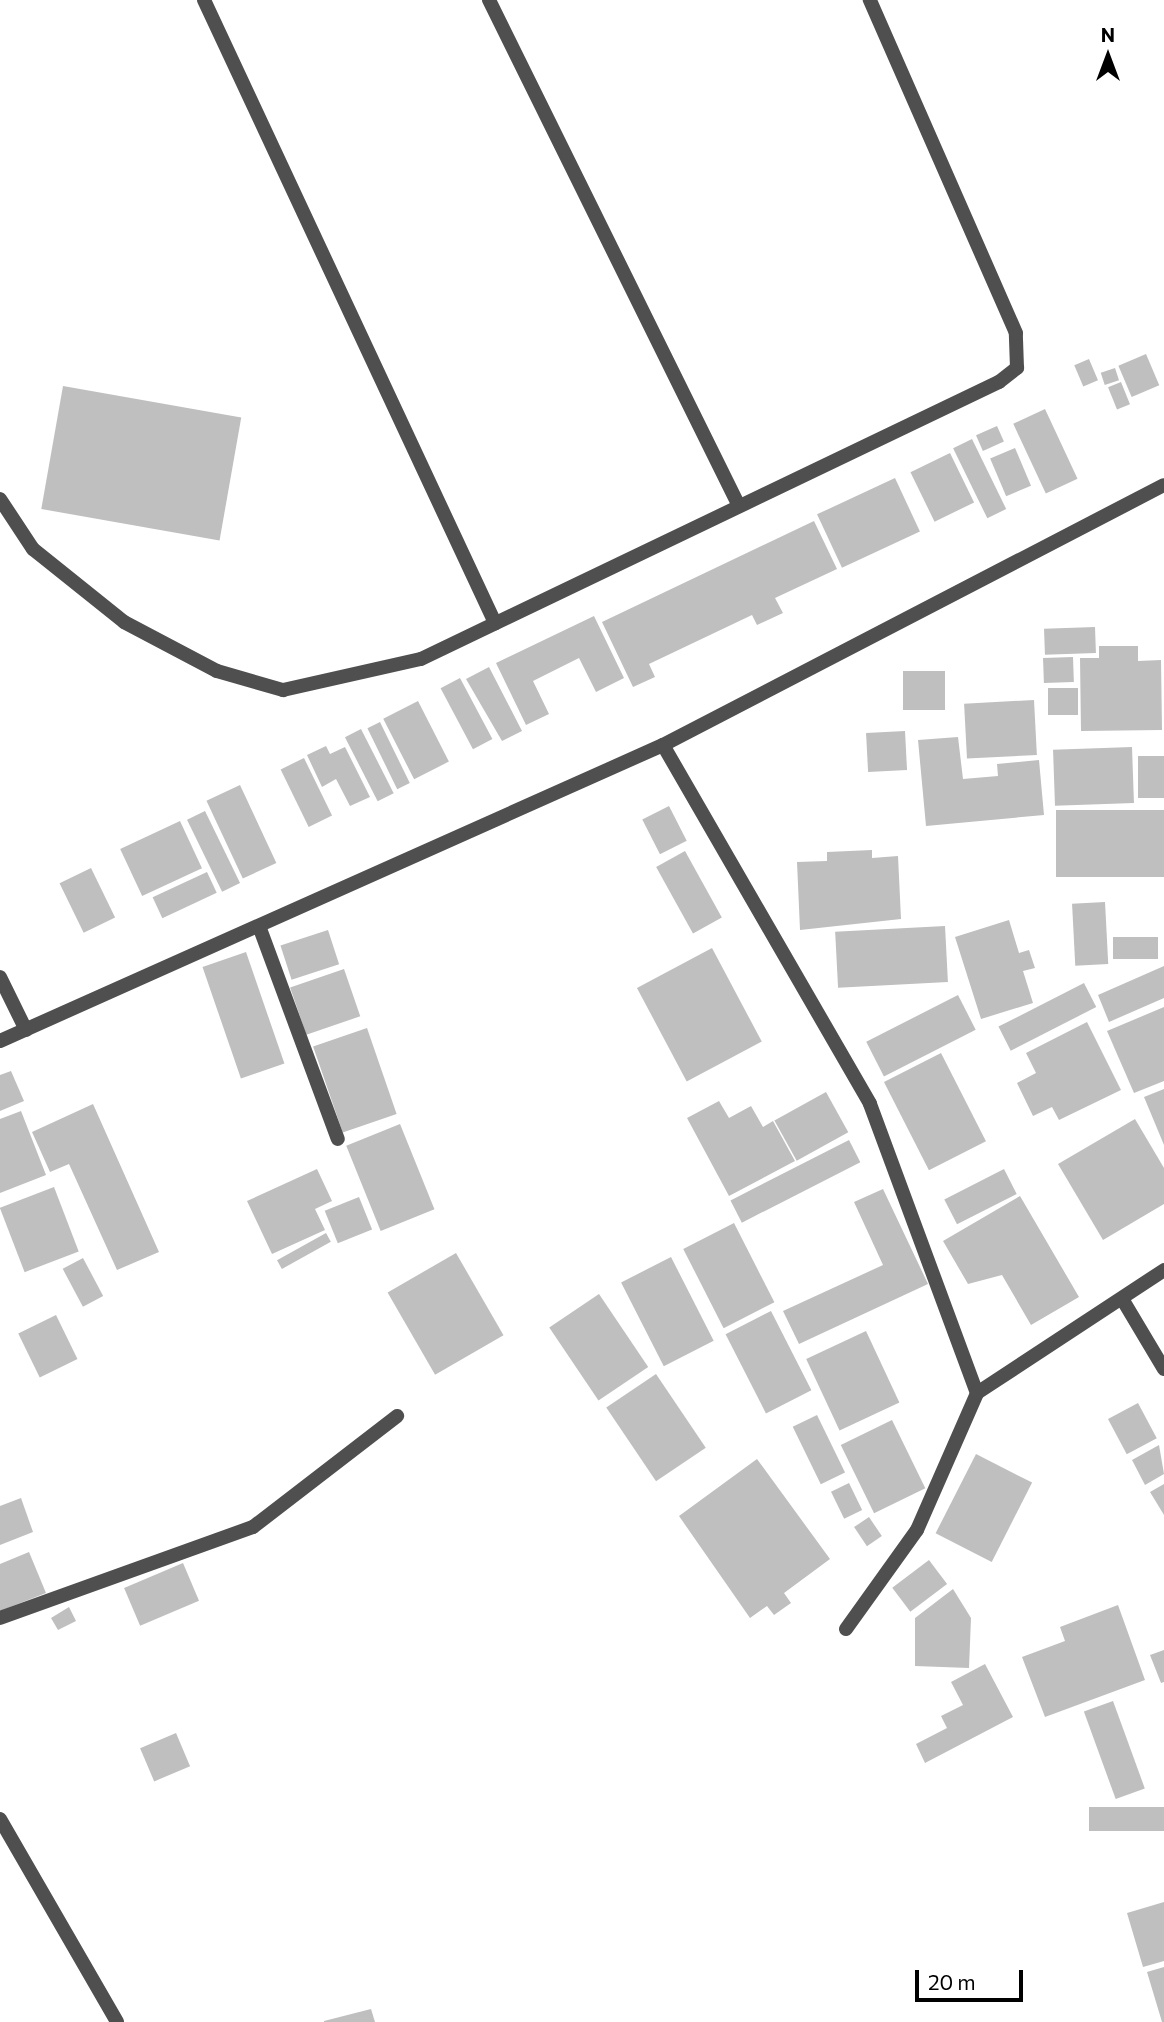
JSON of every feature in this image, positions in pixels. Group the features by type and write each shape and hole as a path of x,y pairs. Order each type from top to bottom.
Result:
{"street":[{"path":"204,0 495,623"},
{"path":"489,0 740,506"},
{"path":"0,499 33,549 124,622 217,671 283,690 391,670 740,506 1017,368 1016,333 870,0"},
{"path":"0,1041 663,745 1164,485"},
{"path":"663,745 870,1104 977,1393"},
{"path":"259,926 338,1139"},
{"path":"0,977 26,1030"},
{"path":"846,1629 916,1530 977,1393 1124,1302 1164,1270"},
{"path":"1124,1302 1164,1369"},
{"path":"0,1618 253,1527 397,1416"},
{"path":"0,1819 117,2022"}],"building":[{"path":"1146,354 1159,385 1132,397 1118,366"},
{"path":"1089,359 1098,380 1083,386 1074,365"},
{"path":"1115,368 1119,380 1105,385 1101,373"},
{"path":"1121,382 1130,404 1117,409 1108,387"},
{"path":"63,386 241,417 220,541 41,509"},
{"path":"1045,409 1078,479 1046,494 1013,424"},
{"path":"997,426 1004,442 983,451 976,435"},
{"path":"972,439 1006,509 987,518 953,448"},
{"path":"1015,448 1031,486 1006,496 990,459"},
{"path":"950,453 974,502 935,522 910,472"},
{"path":"895,478 920,531 842,568 817,514"},
{"path":"814,521 837,569 775,598 783,613 757,625 752,615 649,664 655,677 633,687 602,622"},
{"path":"594,616 624,678 596,692 579,658 533,681 549,714 526,725 496,663"},
{"path":"1095,627 1096,653 1045,655 1044,629"},
{"path":"1099,646 1138,646 1138,661 1161,660 1162,730 1081,731 1080,658 1099,658"},
{"path":"1073,657 1074,682 1044,683 1043,658"},
{"path":"489,667 522,731 502,741 466,679"},
{"path":"903,671 945,671 945,710 903,710"},
{"path":"460,678 492,739 473,749 441,688"},
{"path":"1048,688 1078,688 1078,715 1048,715"},
{"path":"1034,700 1037,755 967,759 964,704"},
{"path":"418,701 449,762 414,779 383,719"},
{"path":"380,722 410,783 397,789 367,728"},
{"path":"361,729 394,793 378,801 345,737"},
{"path":"905,731 907,770 868,772 866,733"},
{"path":"958,737 963,779 998,776 997,764 1039,760 1044,815 926,826 918,740"},
{"path":"326,746 330,754 345,747 370,797 350,806 336,779 322,787 307,755"},
{"path":"1132,747 1134,803 1055,806 1053,750"},
{"path":"1138,756 1164,756 1164,798 1138,798"},
{"path":"304,758 332,816 309,827 281,769"},
{"path":"240,785 276,863 243,879 206,801"},
{"path":"669,806 687,841 660,854 642,820"},
{"path":"1056,810 1164,810 1164,877 1056,877"},
{"path":"205,811 240,883 222,892 187,820"},
{"path":"180,821 202,868 142,896 120,849"},
{"path":"872,850 872,858 898,856 901,919 800,930 797,862 827,861 827,852"},
{"path":"685,851 722,917 693,933 656,867"},
{"path":"91,868 115,917 84,933 60,883"},
{"path":"207,872 217,893 162,918 153,897"},
{"path":"1105,902 1108,964 1075,966 1072,904"},
{"path":"1009,920 1019,953 1029,950 1035,968 1023,971 1033,1003 981,1019 955,937"},
{"path":"945,926 948,982 838,988 835,932"},
{"path":"328,930 339,964 292,980 280,945"},
{"path":"1113,937 1158,937 1158,959 1113,959"},
{"path":"712,948 762,1042 687,1081 637,988"},
{"path":"246,952 284,1064 241,1079 203,967"},
{"path":"1164,966 1164,998 1109,1022 1098,995"},
{"path":"344,969 360,1016 306,1035 290,988"},
{"path":"1084,983 1096,1007 1011,1051 998,1027"},
{"path":"958,995 976,1030 884,1077 866,1042"},
{"path":"1164,1007 1164,1081 1134,1093 1107,1031"},
{"path":"1087,1022 1121,1090 1059,1120 1052,1107 1033,1116 1017,1083 1036,1073 1026,1053"},
{"path":"367,1028 397,1114 343,1133 313,1047"},
{"path":"941,1053 986,1141 929,1170 884,1082"},
{"path":"11,1071 24,1101 0,1111 0,1075"},
{"path":"1164,1089 1164,1145 1144,1097"},
{"path":"826,1092 848,1132 797,1161 774,1121"},
{"path":"719,1101 729,1118 751,1106 763,1127 773,1121 795,1161 729,1196 687,1118"},
{"path":"93,1104 159,1252 117,1270 69,1164 50,1172 32,1132"},
{"path":"21,1111 46,1175 0,1193 0,1119"},
{"path":"1135,1119 1164,1168 1164,1204 1103,1240 1058,1164"},
{"path":"400,1124 434,1209 381,1231 346,1146"},
{"path":"849,1140 860,1162 742,1223 730,1200"},
{"path":"317,1169 332,1201 315,1209 325,1230 272,1254 247,1201"},
{"path":"1004,1169 1017,1194 957,1224 944,1199"},
{"path":"54,1187 79,1251 25,1272 0,1208"},
{"path":"883,1189 928,1284 799,1344 783,1311 883,1265 854,1202"},
{"path":"1020,1196 1079,1297 1031,1325 1002,1275 968,1284 943,1241"},
{"path":"359,1197 372,1229 338,1243 325,1211"},
{"path":"734,1223 774,1302 724,1328 683,1249"},
{"path":"326,1233 331,1242 282,1269 277,1260"},
{"path":"456,1253 504,1335 435,1375 388,1292"},
{"path":"671,1257 714,1341 664,1366 621,1282"},
{"path":"83,1258 103,1296 83,1307 63,1269"},
{"path":"599,1294 648,1367 598,1401 549,1328"},
{"path":"771,1311 811,1390 766,1413 726,1334"},
{"path":"56,1315 77,1359 40,1377 18,1333"},
{"path":"866,1331 899,1403 840,1430 806,1359"},
{"path":"656,1374 706,1448 656,1481 606,1408"},
{"path":"1138,1403 1157,1438 1127,1454 1108,1419"},
{"path":"817,1415 845,1473 821,1484 793,1427"},
{"path":"892,1420 925,1488 874,1513 841,1445"},
{"path":"1159,1445 1164,1474 1145,1485 1132,1460"},
{"path":"976,1454 1032,1483 992,1562 936,1533"},
{"path":"757,1459 830,1559 784,1593 791,1603 774,1615 767,1606 750,1618 679,1516"},
{"path":"849,1483 862,1510 844,1519 831,1492"},
{"path":"1164,1484 1164,1515 1150,1492"},
{"path":"21,1498 33,1532 0,1545 0,1506"},
{"path":"869,1517 882,1536 867,1546 854,1527"},
{"path":"29,1552 46,1593 0,1611 0,1564"},
{"path":"929,1560 947,1584 910,1612 892,1588"},
{"path":"183,1563 199,1601 140,1626 124,1588"},
{"path":"953,1589 971,1618 969,1668 915,1666 915,1618"},
{"path":"1118,1605 1145,1680 1045,1717 1022,1657 1065,1641 1060,1627"},
{"path":"69,1607 76,1621 58,1630 51,1618"},
{"path":"1164,1650 1164,1682 1161,1683 1150,1655"},
{"path":"985,1664 1013,1717 925,1763 916,1744 947,1728 941,1716 963,1705 951,1682"},
{"path":"1113,1701 1145,1788 1116,1799 1084,1712"},
{"path":"176,1733 190,1766 154,1781 140,1748"},
{"path":"1089,1807 1164,1807 1164,1831 1089,1831"},
{"path":"1164,1902 1164,1961 1143,1967 1127,1913"},
{"path":"1164,1967 1164,2022 1162,2022 1147,1972"},
{"path":"371,2009 375,2022 324,2022 324,2021"}]}
